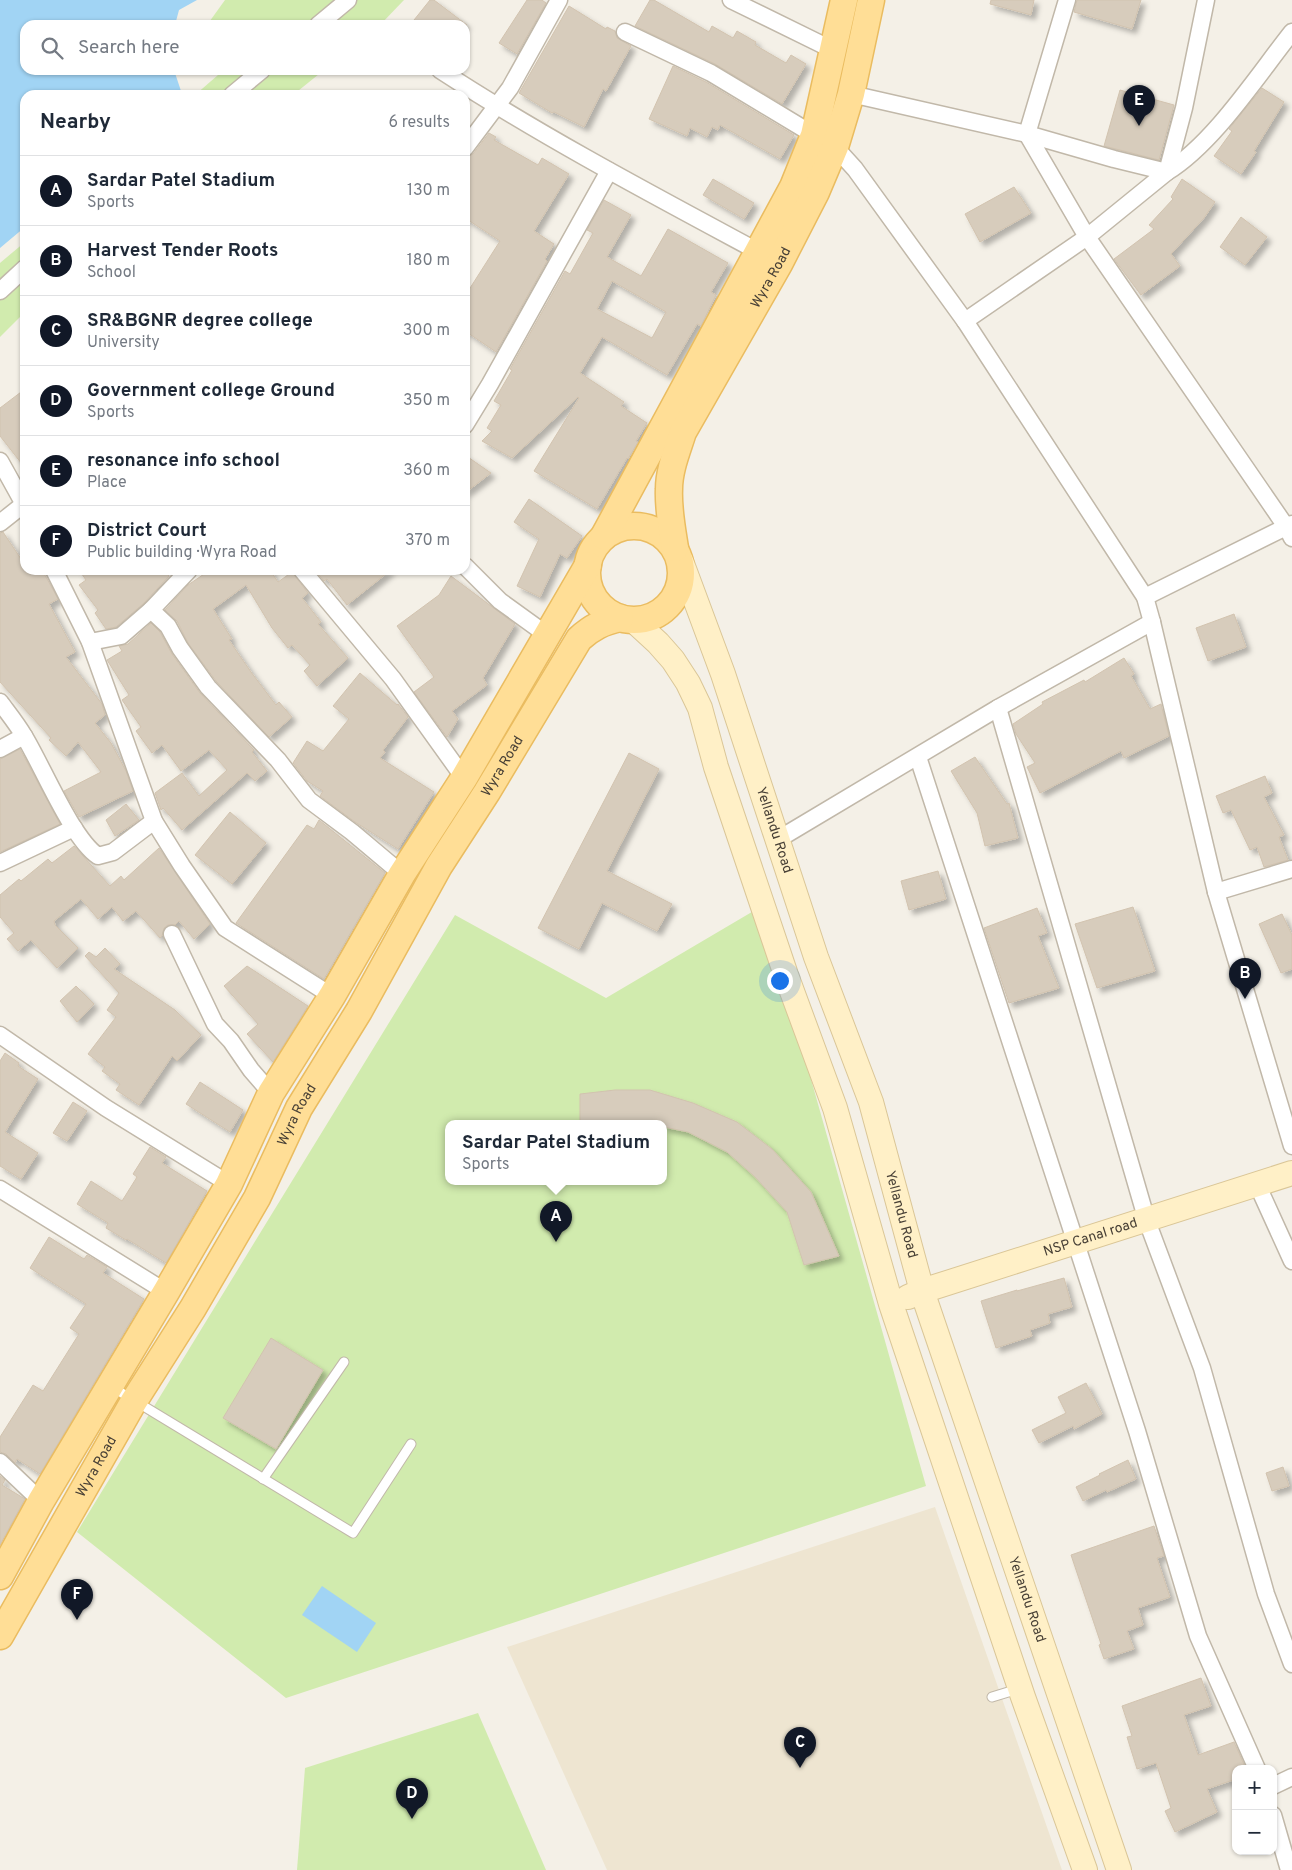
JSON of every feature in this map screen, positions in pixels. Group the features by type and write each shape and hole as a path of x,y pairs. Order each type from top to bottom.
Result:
{"main road":[{"name":"Wyra Road","path":"0,1636 134,1402 193,1308 257,1198 299,1108 359,1011 439,866 487,792 579,639 591,628 606,621 653,616 671,603 678,590 682,576 671,518 669,488 674,459 683,432 779,264 816,192 824,141 833,50 844,0"},
{"name":"Wyra Road","path":"0,1576 41,1501 229,1184 272,1093 332,996 402,874 464,778 588,565 596,544 604,536 793,187 824,141 851,94 871,0"},
{"path":"604,536 618,528 634,525 650,528 665,536 678,555"},
{"name":"Yellandu Road","path":"678,555 723,674 816,957 871,1102 922,1291 1119,1870"},
{"name":"Wyra Road","path":"588,565 587,578 590,592 603,608 626,619"},
{"path":"626,619 658,643 673,660 688,683 700,708 716,767 786,975 835,1108 891,1304 1020,1688 1085,1870"},
{"name":"NSP Canal road","path":"891,1304 922,1291 1292,1173"}],"street":[{"path":"324,20 348,0"},
{"path":"470,141 510,88 559,0"},
{"path":"732,0 833,50"},
{"path":"1067,0 1027,134 1086,237 1290,530 1145,597"},
{"path":"1167,172 1184,108 1206,0"},
{"path":"625,32 711,73 824,141 855,168 965,321 1145,597 1216,892 1292,1146"},
{"path":"965,321 1086,237 1176,166 1214,131 1292,32"},
{"path":"238,90 256,75"},
{"path":"448,75 496,107 759,252"},
{"path":"851,94 1027,134 1167,172"},
{"path":"470,417 609,171"},
{"path":"0,291 20,273"},
{"path":"0,461 20,496"},
{"path":"0,523 20,509"},
{"path":"470,571 500,601 547,635"},
{"path":"56,575 90,642 154,821 225,928 332,996"},
{"path":"90,642 121,636 151,610 184,575"},
{"path":"306,575 393,679 464,778"},
{"path":"151,610 168,626 180,648 208,687 278,760 309,800 352,832 402,874"},
{"path":"778,840 998,708 1152,622"},
{"path":"0,702 24,736 74,828 93,853 98,856 112,852 154,821"},
{"path":"998,708 1147,1220 1202,1368 1266,1594 1292,1664"},
{"path":"0,749 24,736"},
{"path":"918,757 1137,1431 1198,1636 1255,1765"},
{"path":"0,863 74,828"},
{"path":"1216,892 1292,869"},
{"path":"172,934 215,1024 231,1041 272,1093"},
{"path":"0,1035 106,1108 229,1184"},
{"path":"1257,1184 1292,1261"},
{"path":"0,1188 166,1292"},
{"path":"0,1462 41,1501"},
{"path":"1277,1784 1292,1777"},
{"path":"1277,1829 1289,1870"}],"lane":[{"path":"263,1479 344,1362"},
{"path":"110,1386 353,1532 411,1444"},
{"path":"992,1697 1020,1688"}],"shaded area":[{"path":"935,1507 1062,1870 607,1870 507,1647"}],"green space":[{"path":"225,0 404,0 385,20 211,20"},
{"path":"218,75 318,75 299,90 201,90"},
{"path":"20,246 20,317 0,337 0,263"},
{"path":"762,906 926,1486 286,1698 77,1532 455,915 606,998"},
{"path":"478,1713 546,1870 297,1870 305,1768"}],"water":[{"path":"0,0 197,0 179,10 176,20 20,20 20,75 176,75 181,90 20,90 20,231 0,248"},
{"path":"322,1586 376,1623 357,1652 302,1615"}],"building":[{"path":"430,0 434,0 460,20 414,20"},
{"path":"527,0 542,0 546,3 517,54 499,43"},
{"path":"650,0 654,0 709,32 712,26 733,38 737,31 756,42 755,45 786,63 791,55 806,64 782,104 715,64 635,26"},
{"path":"991,0 1034,0 1031,15 990,4"},
{"path":"1077,0 1141,0 1132,29 1074,12"},
{"path":"569,6 606,29 607,27 615,31 617,38 631,46 606,91 603,89 584,127 554,112 552,113 519,93"},
{"path":"673,66 706,82 794,135 780,159 720,125 718,130 712,127 707,137 690,128 687,136 649,119"},
{"path":"1262,88 1284,102 1254,151 1256,152 1241,174 1214,156 1232,131 1229,129"},
{"path":"1120,90 1174,105 1159,160 1104,146"},
{"path":"489,133 496,137 494,140 538,165 542,158 569,174 534,231 554,244 545,259 547,261 496,352 470,334 470,288 500,241 470,221 470,156"},
{"path":"713,179 754,203 744,219 703,195"},
{"path":"1182,179 1215,202 1204,218 1171,254 1180,266 1141,295 1114,259 1154,229 1149,225 1173,199 1171,197"},
{"path":"1014,187 1031,213 980,242 965,214"},
{"path":"604,200 631,215 607,257 641,276 668,229 728,263 711,292 716,295 701,326 697,324 667,375 602,337 580,373 624,402 621,406 647,423 636,441 638,442 597,509 534,471 578,397 512,458 482,441 492,431 487,428 501,405 494,401 565,271 570,274 593,233 587,230","holes":["612,281 666,312 652,338 597,309"]},
{"path":"1241,217 1267,237 1245,265 1220,247"},
{"path":"20,393 20,462 0,436 0,408"},
{"path":"470,458 491,473 470,489"},
{"path":"529,499 582,536 567,558 560,554 540,597 517,586 539,539 514,522"},
{"path":"3,532 20,558 20,575 45,575 58,599 49,604 75,652 66,657 102,704 105,715 95,723 111,743 126,771 133,791 79,817 64,791 101,772 78,742 66,756 49,740 51,738 0,682 0,533"},
{"path":"82,575 169,576 144,603 116,627 106,629 95,613 98,610 79,585 86,580"},
{"path":"203,575 273,575 278,582 288,575 294,575 308,593 302,598 321,622 318,624 348,658 317,686 304,671 310,665 292,645 288,648 272,628 246,585 213,609 232,639 229,640 251,672 276,705 279,702 292,717 269,737 216,681 188,643 177,621 165,610 188,585"},
{"path":"319,575 385,575 347,605 327,579 324,581"},
{"path":"451,576 515,624 483,678 487,685 452,711 458,719 447,737 414,692 434,677 397,626 439,595"},
{"path":"1234,614 1246,647 1208,661 1196,628"},
{"path":"151,623 160,632 172,654 200,693 254,750 252,752 267,771 255,781 247,773 182,830 163,808 161,810 155,793 182,773 199,796 227,770 209,750 181,771 162,745 152,753 136,731 141,727 122,700 129,695 107,660 122,651 119,646 128,644"},
{"path":"1124,658 1134,674 1131,676 1150,709 1161,704 1169,736 1124,758 1121,751 1040,793 1027,767 1035,763 1016,734 1013,724 1043,704 1042,702 1084,680 1085,682"},
{"path":"360,673 398,704 408,717 383,750 385,752 380,758 434,792 398,849 355,822 320,796 323,791 307,781 293,763 307,741 323,751 349,719 333,706"},
{"path":"20,749 60,824 0,852 0,759"},
{"path":"629,753 659,769 607,871 672,904 657,931 602,903 579,949 538,928"},
{"path":"975,757 1007,804 1009,803 1018,838 985,846 977,813 951,771"},
{"path":"1265,776 1272,793 1264,797 1284,835 1279,837 1288,860 1264,867 1257,847 1250,850 1231,810 1223,813 1216,796"},
{"path":"126,804 139,820 115,836 106,820"},
{"path":"230,812 266,843 232,884 195,855"},
{"path":"319,820 385,873 324,979 236,923 307,825 314,829"},
{"path":"74,846 110,886 121,876 124,880 159,848 210,924 194,939 179,921 175,925 168,925 164,928 160,938 136,911 123,921 112,907 98,919 81,899 54,921 55,925 78,948 57,968 31,940 18,951 7,939 14,933 0,917 0,895 48,859 52,863"},
{"path":"938,871 946,899 909,910 901,881"},
{"path":"1133,907 1155,971 1097,988 1075,924"},
{"path":"1037,908 1047,933 1038,936 1059,988 1009,1003 984,928"},
{"path":"1282,914 1292,935 1292,969 1281,973 1259,924"},
{"path":"105,948 120,964 114,969 175,1010 201,1035 177,1061 172,1056 139,1105 116,1090 120,1084 102,1071 105,1067 88,1054 116,1017 107,1010 119,993 85,956 89,952 96,957"},
{"path":"247,966 308,1006 273,1062 247,1034 258,1024 224,986"},
{"path":"76,986 94,1004 77,1022 60,1001"},
{"path":"5,1053 19,1063 18,1066 38,1079 5,1132 38,1153 21,1179 0,1166 0,1061"},
{"path":"200,1082 243,1110 230,1132 186,1104"},
{"path":"615,1090 650,1090 693,1103 737,1122 772,1149 811,1192 839,1256 804,1265 787,1212 755,1177 727,1152 688,1132 667,1128 667,1120 580,1120 580,1094"},
{"path":"73,1102 87,1111 67,1141 53,1133"},
{"path":"150,1147 166,1157 162,1163 207,1191 166,1263 106,1228 108,1223 77,1204 91,1181 122,1201 137,1177 133,1174"},
{"path":"49,1237 84,1259 87,1255 107,1267 103,1273 144,1299 40,1474 17,1459 15,1463 6,1454 0,1452 0,1437 33,1385 43,1391 79,1334 70,1328 86,1304 30,1268"},
{"path":"1064,1278 1072,1307 1048,1314 1050,1323 1030,1330 1032,1336 996,1348 981,1301"},
{"path":"271,1338 323,1370 276,1449 223,1418"},
{"path":"1086,1383 1102,1414 1074,1429 1073,1426 1039,1443 1032,1430 1066,1413 1058,1397"},
{"path":"1128,1460 1136,1479 1083,1501 1076,1487"},
{"path":"1283,1467 1289,1486 1272,1491 1266,1473"},
{"path":"0,1476 5,1480 2,1485 25,1499 0,1545"},
{"path":"1154,1526 1164,1556 1157,1558 1170,1597 1138,1608 1143,1625 1127,1631 1134,1649 1104,1659 1099,1645 1101,1644 1071,1555"},
{"path":"1201,1678 1211,1706 1184,1715 1198,1755 1234,1742 1244,1765 1232,1765 1232,1780 1207,1789 1217,1812 1175,1832 1165,1811 1171,1808 1156,1763 1137,1769 1127,1737 1132,1736 1122,1706"}],"place":[{"name":"resonance info school","path":"1139,126"},
{"name":"Harvest Tender Roots","path":"1245,999"},
{"name":"Sardar Patel Stadium","path":"556,1242"},
{"name":"District Court","path":"77,1620"},
{"name":"SR&BGNR degree college","path":"800,1768"},
{"name":"Government college Ground","path":"412,1819"}]}
